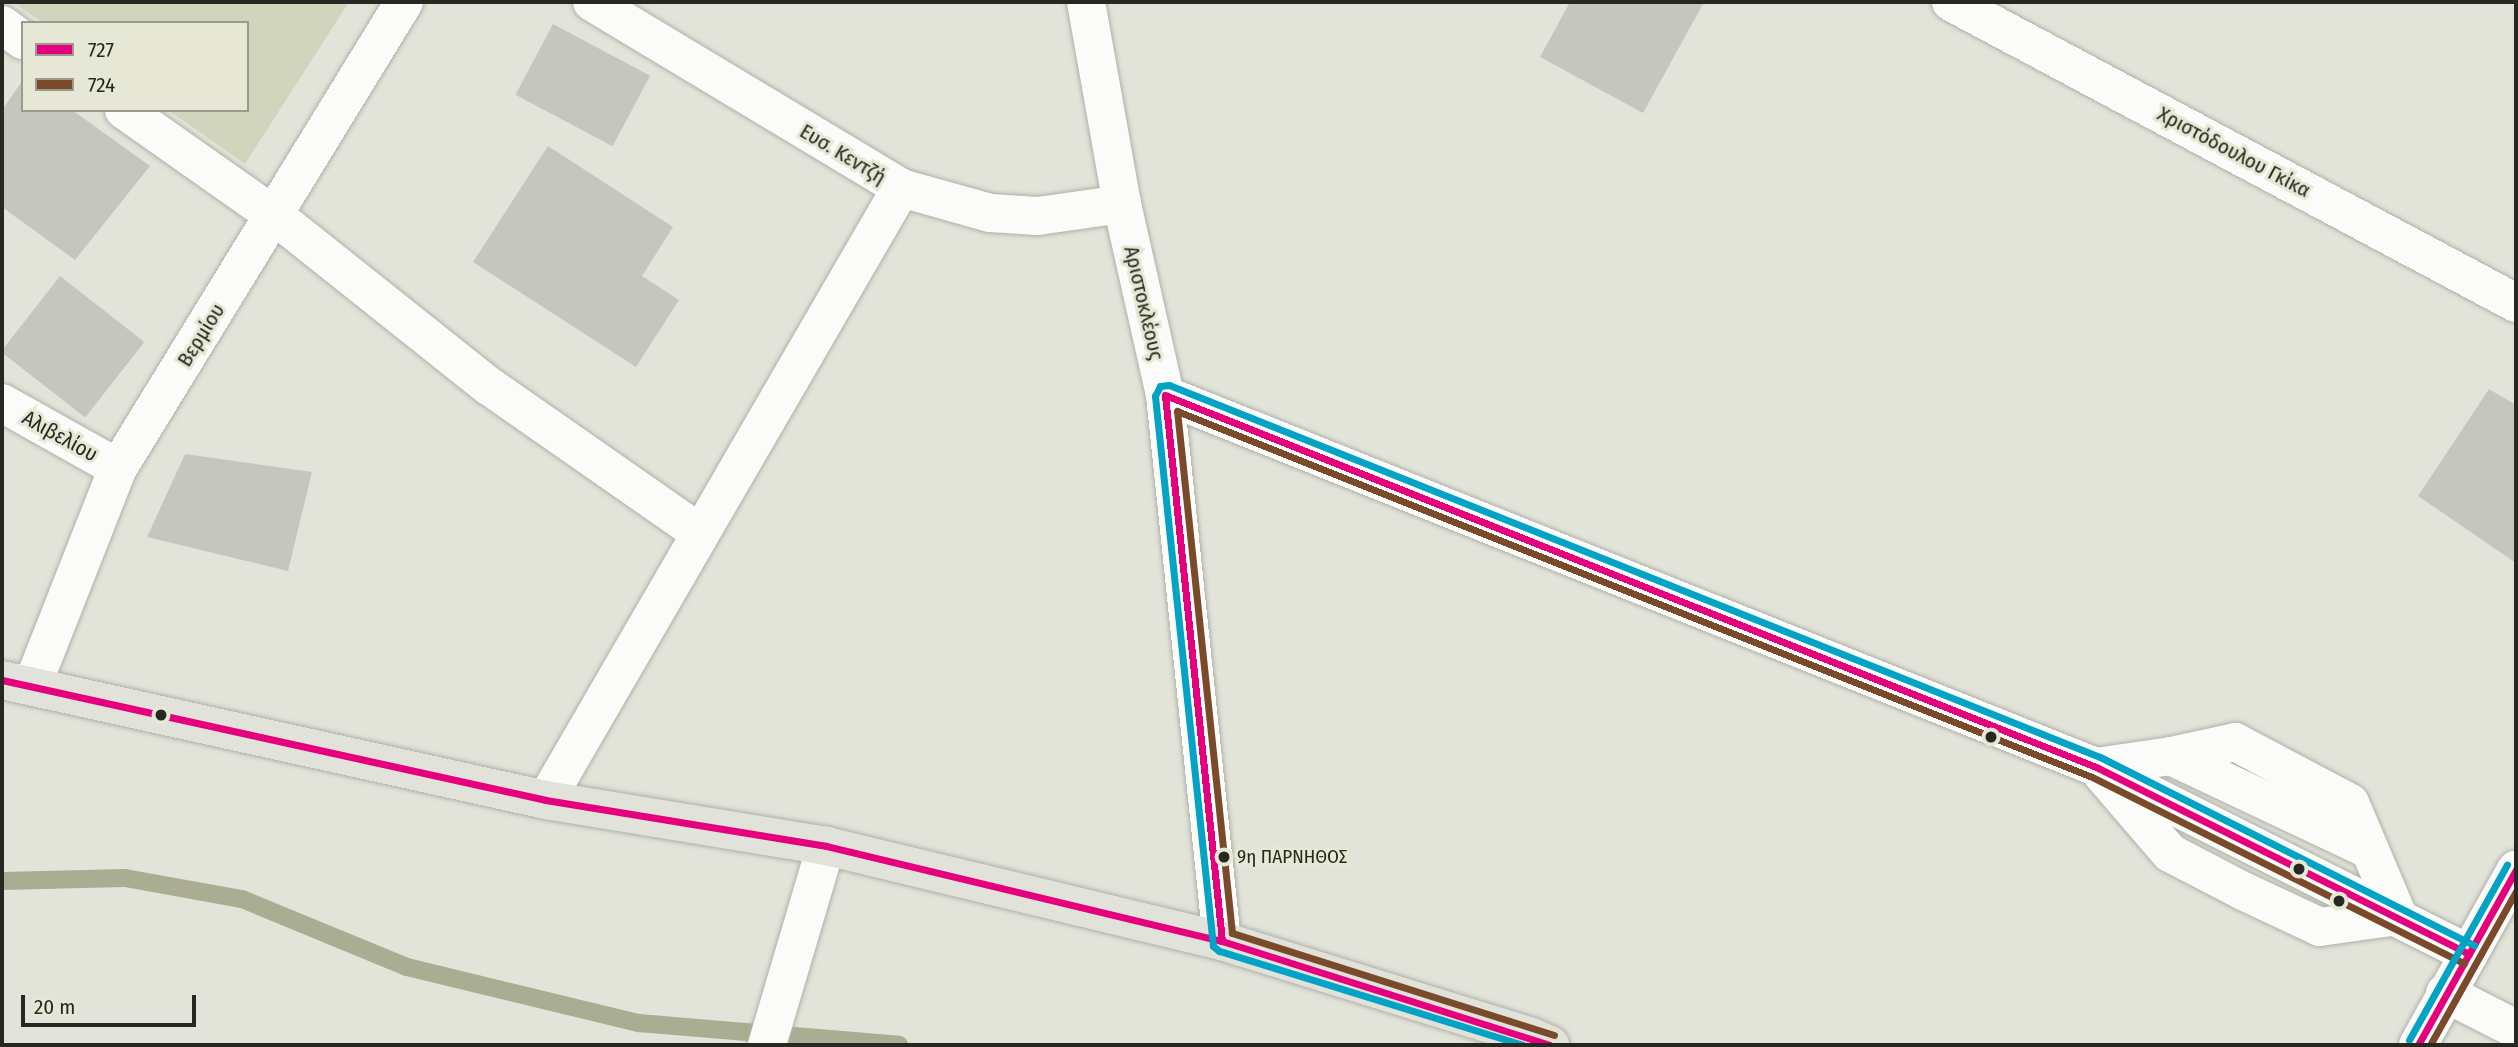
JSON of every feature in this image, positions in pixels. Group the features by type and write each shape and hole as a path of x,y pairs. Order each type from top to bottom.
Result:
{"main road":[{"path":"17,683 546,800 826,846 1222,941 1532,1037 1549,1045"}],"street":[{"name":"Βερμίου","path":"17,683 118,468 404,2"},
{"name":"Ευσ. Κεντζή","path":"592,2 901,188 990,213 1038,216 1122,204"},
{"name":"Αριστοκλέους","path":"1086,2 1122,204 1165,395 1222,941"},
{"name":"Χριστόδουλου Γκίκα","path":"1951,2 2516,303"},
{"path":"2,25 21,39"},
{"path":"127,112 275,215 489,386 700,533"},
{"path":"546,800 901,188"},
{"path":"1165,395 2096,767 2398,916 2469,954"},
{"name":"Αλιβελίου","path":"2,403 118,468"},
{"path":"2096,767 2171,756 2235,742 2350,803 2398,916"},
{"path":"767,1045 826,846"},
{"path":"2418,1045 2515,873"},
{"path":"2445,993 2516,1028"}],"green space":[{"path":"13,2 349,2 245,164 171,112 248,112 248,21 40,21"}],"building":[{"path":"1570,2 1704,2 1643,113 1540,57"},
{"path":"553,24 650,76 613,146 515,95"},
{"path":"21,83 21,112 75,112 150,166 75,260 2,207 2,110"},
{"path":"548,146 673,227 642,276 679,300 636,367 473,262"},
{"path":"60,276 144,342 85,418 2,353"},
{"path":"2489,389 2516,405 2516,563 2418,496"},
{"path":"185,454 312,472 288,571 147,537"}],"waterway":[{"path":"2,881 125,878 242,899 407,967 639,1023 899,1045"}],"transit line":[{"path":"1523,1045 1219,951 1213,946 1155,396 1160,386 1169,385 2100,757 2474,945"},
{"name":"727","path":"1222,941 1165,395 2096,767 2469,954"},
{"name":"724","path":"1554,1035 1232,933 1177,411 2092,777 2464,963"},
{"name":"727","path":"2,680 546,800 826,846 1222,941 1550,1045"},
{"path":"2409,1040 2507,865"},
{"name":"727","path":"2418,1045 2516,870"},
{"name":"724","path":"2430,1045 2516,891"}],"place":[{"name":"9η ΠΑΡΝΗΘΟΣ","path":"1224,857"}]}
